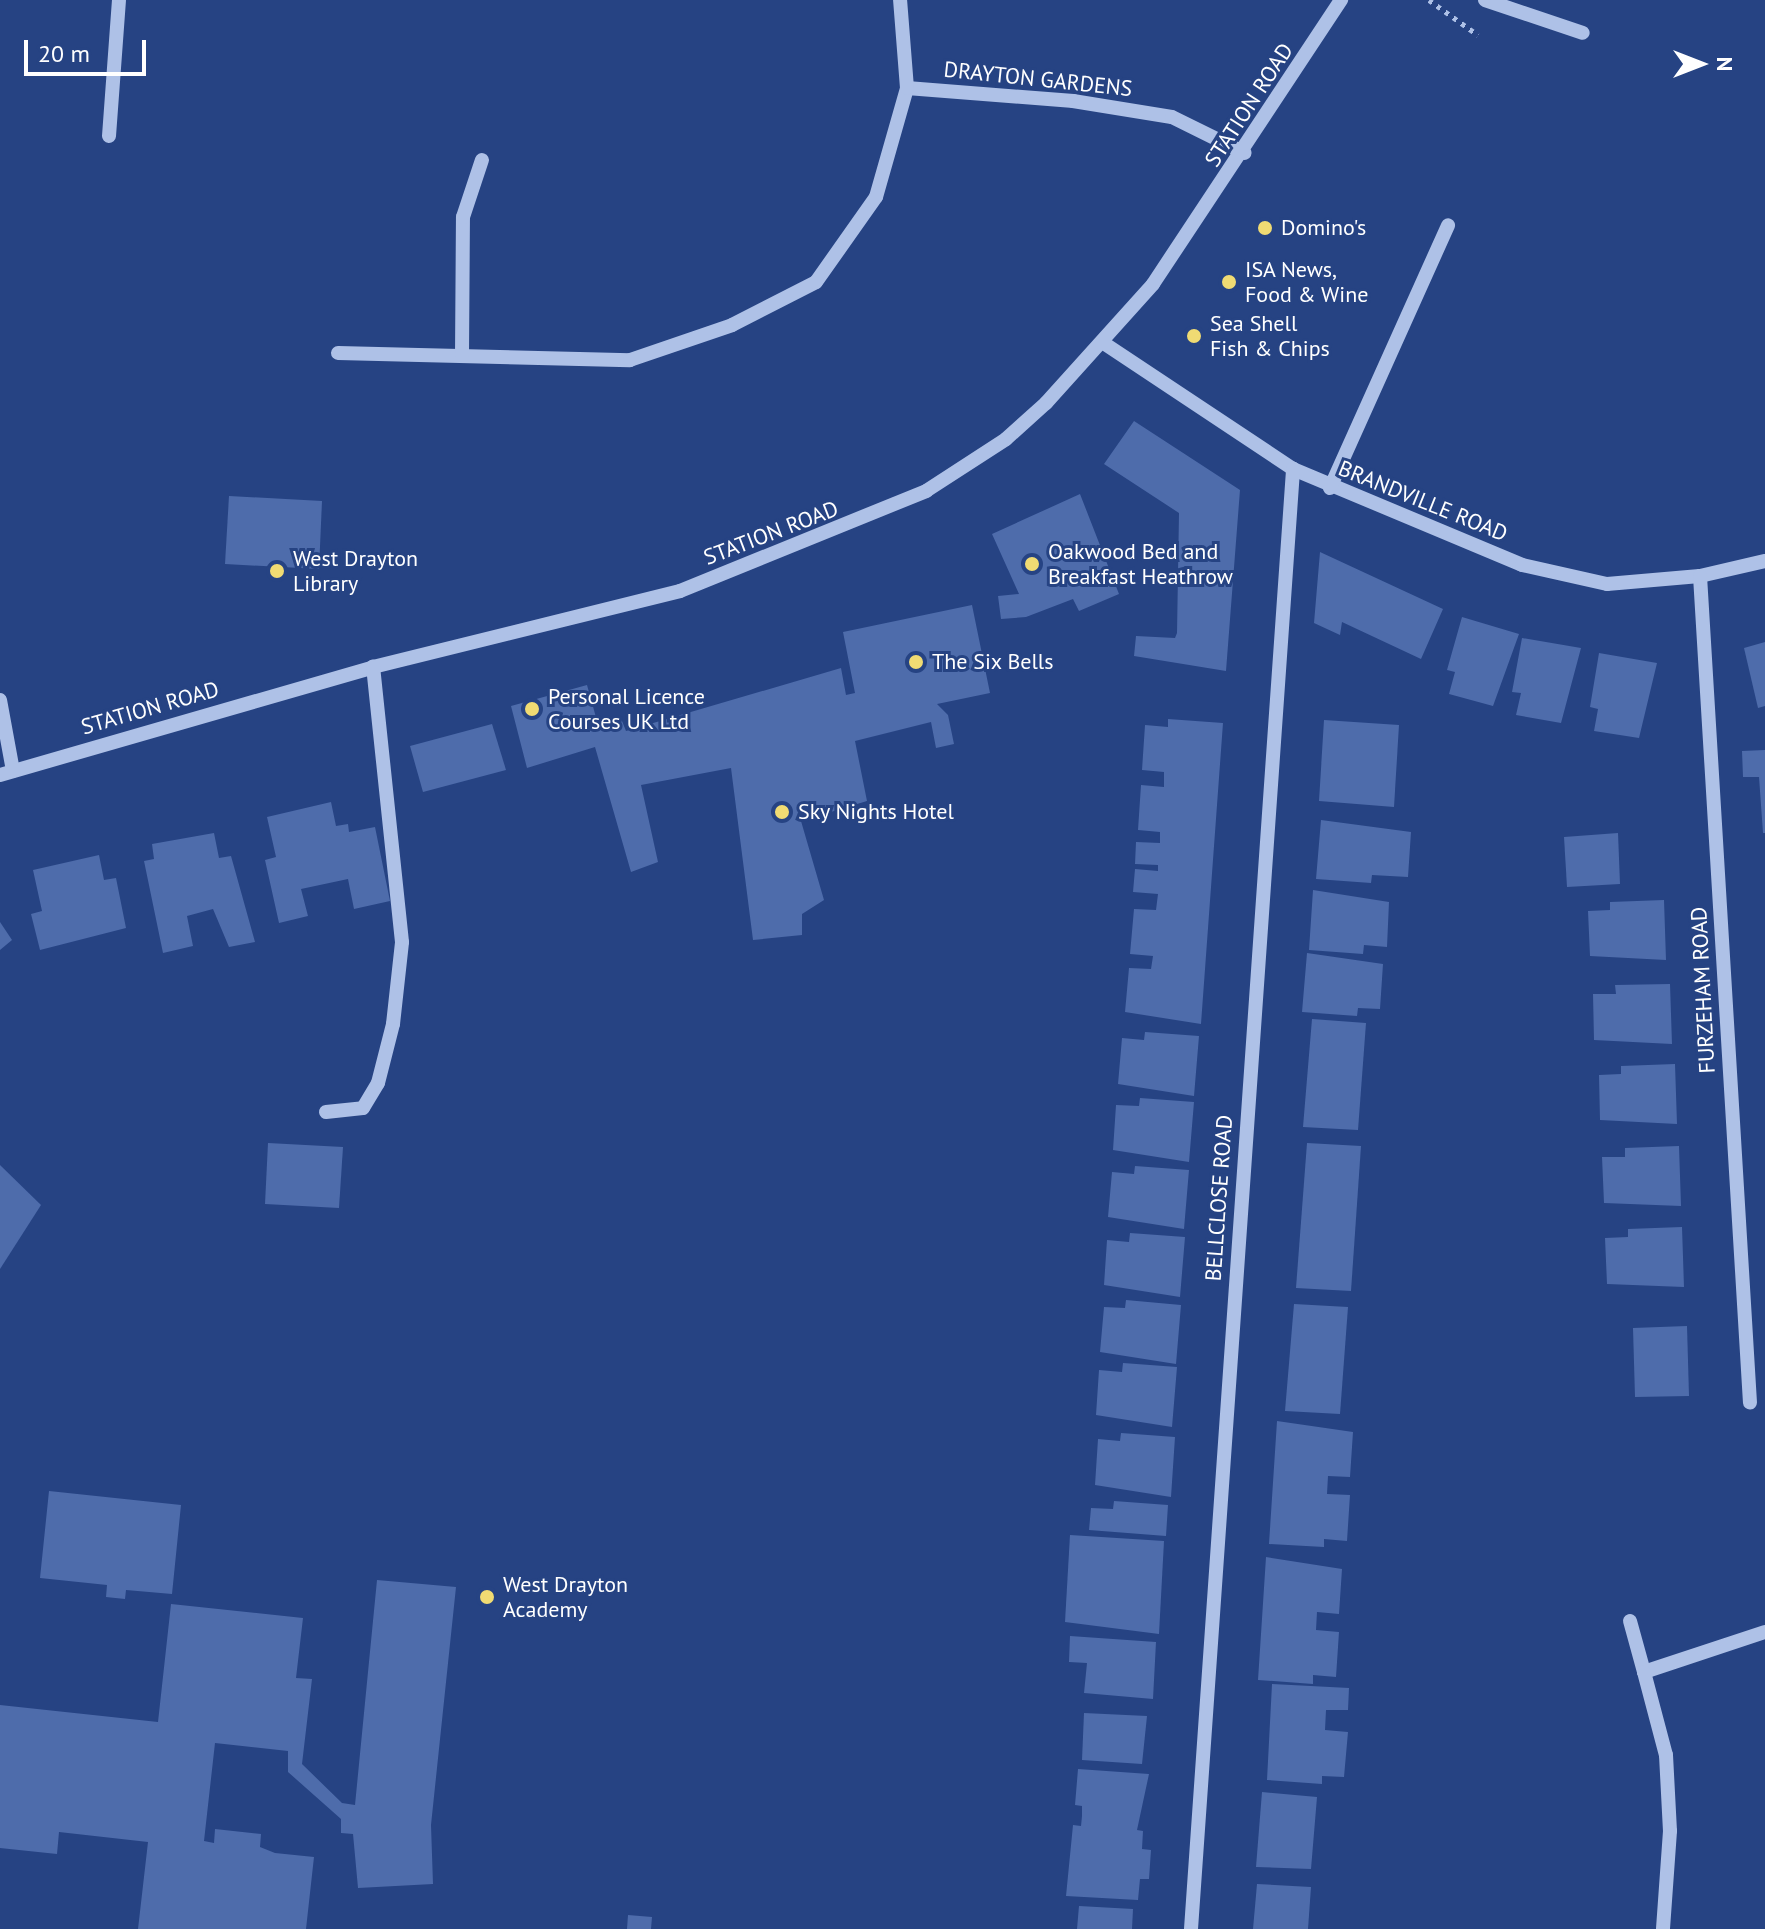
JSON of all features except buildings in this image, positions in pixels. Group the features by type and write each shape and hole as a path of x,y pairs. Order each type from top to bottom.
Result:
{"street":[{"path":"109,136 119,0"},
{"path":"338,353 630,360 732,325 816,282 876,197 907,88 900,0"},
{"name":"STATION ROAD","path":"6,773 373,667 680,591 885,512 1006,439 1102,342 1153,284 1245,153 1341,0"},
{"path":"1485,0 1583,33"},
{"name":"DRAYTON GARDENS","path":"907,88 1073,101 1172,117 1245,153"},
{"path":"462,355 463,217 482,160"},
{"path":"1330,488 1448,225"},
{"name":"BRANDVILLE ROAD","path":"1102,342 1293,469 1330,488 1566,577 1607,584 1700,576 1765,561"},
{"name":"BELLCLOSE ROAD","path":"1191,1929 1293,469"},
{"name":"FURZEHAM ROAD","path":"1700,576 1750,1402"},
{"path":"326,1112 363,1108 378,1083 401,956 386,757 373,667"},
{"path":"0,700 6,773"},
{"path":"1630,1621 1667,1768 1663,1929"},
{"path":"1644,1672 1765,1632"}],"path":[{"path":"1429,0 1478,35"}],"place":[{"name":"Domino's","path":"1265,228"},
{"name":"ISA News, Food & Wine","path":"1229,282"},
{"name":"Sea Shell Fish & Chips","path":"1194,336"},
{"name":"Oakwood Bed and Breakfast Heathrow","path":"1032,564"},
{"name":"West Drayton Library","path":"277,571"},
{"name":"The Six Bells","path":"916,662"},
{"name":"Personal Licence Courses UK Ltd","path":"532,709"},
{"name":"Sky Nights Hotel","path":"782,812"},
{"name":"West Drayton Academy","path":"487,1597"}]}
